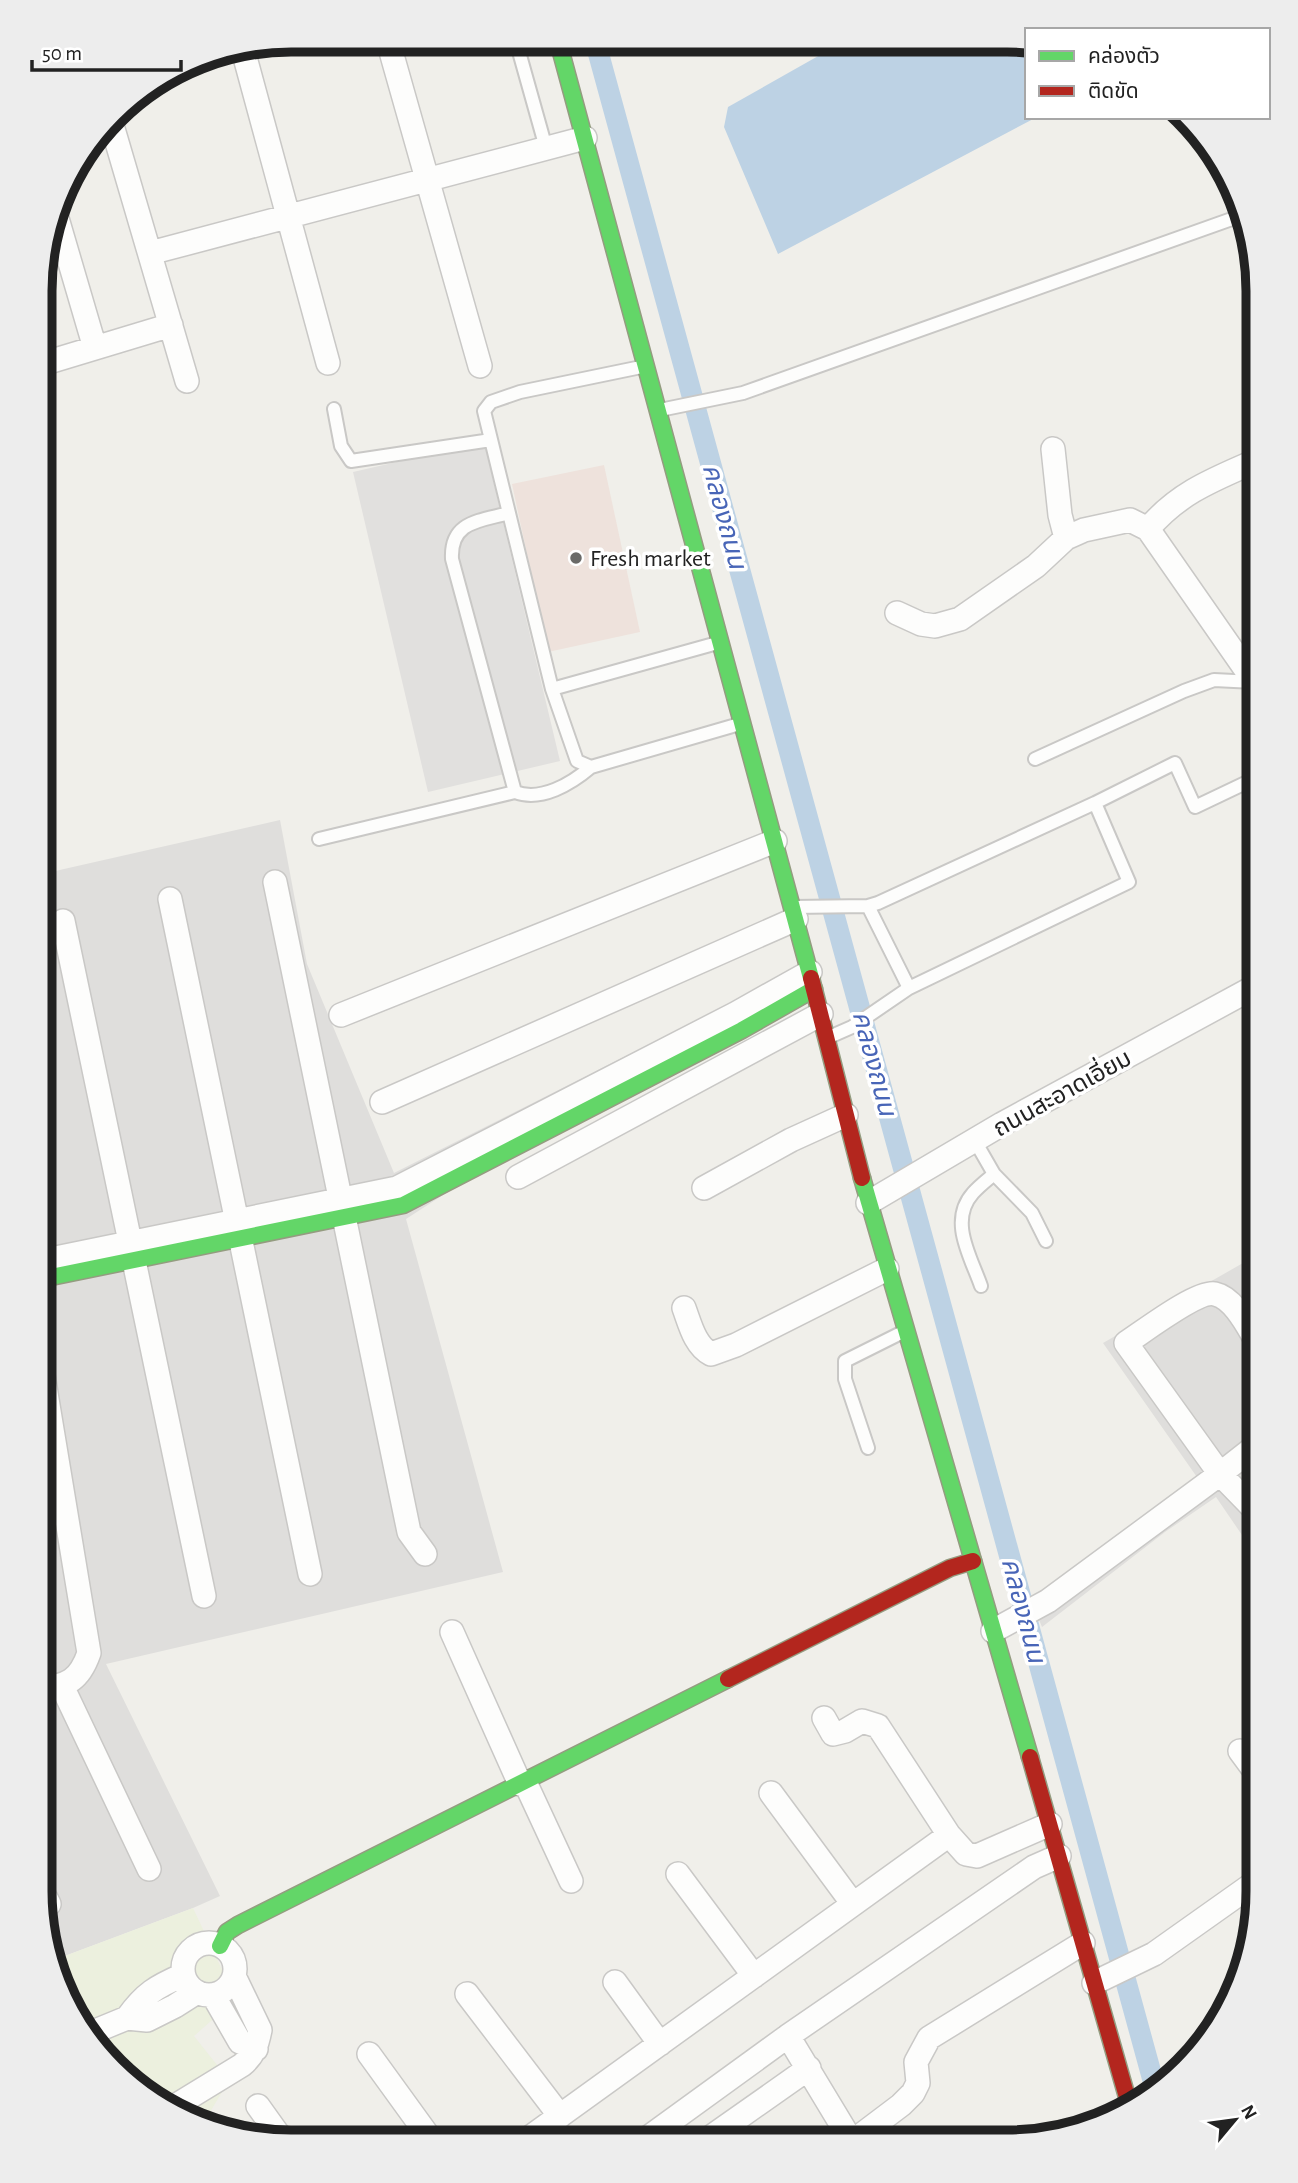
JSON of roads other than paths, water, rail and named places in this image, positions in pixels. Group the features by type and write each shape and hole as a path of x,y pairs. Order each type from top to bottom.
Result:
{"street":[{"path":"391,52 480,366"},
{"path":"561,52 647,366 667,409 721,642 775,841 801,910 812,980 868,1203 973,1561 1001,1626 1050,1824 1083,1943 1101,1980 1128,2098"},
{"path":"245,57 328,363"},
{"path":"114,132 187,381"},
{"path":"150,253 586,138"},
{"path":"61,231 95,348"},
{"path":"52,361 171,325"},
{"path":"1053,449 1060,515 1066,538"},
{"path":"1149,529 1164,511 1183,495 1246,466"},
{"path":"897,613 921,624 935,626 960,619 1036,566 1066,538 1084,530 1130,520 1149,529 1246,670"},
{"path":"341,1015 775,841"},
{"path":"275,882 409,1532 425,1554"},
{"path":"170,899 310,1574"},
{"path":"382,1102 801,910"},
{"path":"63,921 204,1596"},
{"path":"52,1276 132,1252 343,1208 449,1171 735,1014 812,980"},
{"name":"ถนนสะอาดเอี่ยม","path":"868,1203 1246,992"},
{"path":"519,1177 821,1014"},
{"path":"704,1188 791,1140 846,1115"},
{"path":"52,1260 132,1252"},
{"path":"684,1308 695,1337 711,1354 736,1345 887,1269"},
{"path":"1245,1322 1239,1311 1217,1294 1202,1294 1126,1343 1220,1474 1245,1499"},
{"path":"52,1429 89,1653 83,1671 52,1687"},
{"path":"1001,1626 1048,1601 1245,1454"},
{"path":"220,1946 227,1932 238,1926 950,1568 973,1561"},
{"path":"452,1632 571,1881"},
{"path":"52,1690 149,1869"},
{"path":"824,1718 833,1734 845,1731 862,1721 878,1726 948,1835 966,1854 974,1856 1050,1824"},
{"path":"1240,1751 1245,1758"},
{"path":"771,1793 853,1904"},
{"path":"540,2130 948,1835"},
{"path":"659,2130 788,2036 1034,1867 1059,1856"},
{"path":"678,1874 754,1976"},
{"path":"1101,1980 1154,1954 1245,1889"},
{"path":"180,2103 250,2059 256,2049 260,2030 234,1976 234,1964 229,1954 220,1946 209,1943 198,1945 188,1952 183,1963 240,2042 256,2049"},
{"path":"868,2130 913,2093 918,2083 916,2062 929,2038 1083,1943"},
{"path":"97,2030 127,2018 147,2020 175,2006 198,1987 222,1991 234,1976"},
{"path":"615,1982 660,2044"},
{"path":"467,1994 560,2116"},
{"path":"788,2036 845,2130"},
{"path":"369,2053 424,2130"},
{"path":"721,2130 809,2068"},
{"path":"258,2106 275,2129"}],"lane":[{"path":"519,52 546,148"},
{"path":"667,409 743,393 1234,218"},
{"path":"591,767 578,761 552,689 484,411 491,402 520,392 647,366"},
{"path":"334,408 341,446 351,461 491,440"},
{"path":"509,513 472,523 459,531 451,545 452,559 515,792"},
{"path":"552,689 721,642"},
{"path":"1035,760 1214,680 1246,684"},
{"path":"319,839 515,792 526,796 539,795 573,782 591,767 743,723"},
{"path":"801,910 878,903 1175,763 1195,807 1246,782"},
{"path":"827,1038 852,1027 909,988 1129,882 1095,803"},
{"path":"868,905 909,988"},
{"path":"965,1147 1032,1213 1046,1241"},
{"path":"981,1286 961,1228 962,1210 972,1193 994,1174"},
{"path":"869,1448 845,1379 845,1361 905,1331"}],"water":[{"path":"825,52 1007,52 1025,54 1025,119 1033,119 778,254 724,127 728,107"}],"waterway":[{"name":"คลองถนน","path":"598,52 1153,2080"}],"place":[{"name":"Fresh market","path":"576,558"}]}
